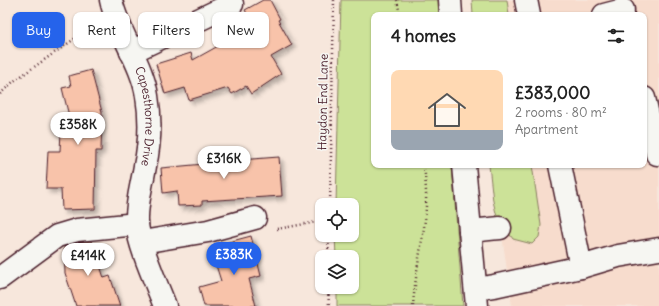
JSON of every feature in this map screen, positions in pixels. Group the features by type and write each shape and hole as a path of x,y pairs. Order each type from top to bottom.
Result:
{"street":[{"path":"450,0 451,12"},
{"path":"526,0 528,12"},
{"path":"131,52 232,4"},
{"name":"Capesthorne Drive","path":"112,5 147,95 151,123 146,165 139,194 139,233 165,306"},
{"path":"647,111 657,154"},
{"path":"464,168 477,297 494,286 581,267 618,256 659,249"},
{"path":"561,168 581,267"},
{"path":"0,278 57,236 77,230 139,233 208,231 254,218"},
{"path":"470,231 500,228"}],"path":[{"name":"Haydon End Lane","path":"330,198 334,0"},
{"path":"397,0 399,12"},
{"path":"0,94 14,81 72,42 112,5"},
{"path":"413,306 419,254 425,220 426,185 424,168"},
{"path":"328,294 329,306"}],"shaded area":[{"path":"472,0 659,0 659,306 512,306 500,221 493,201 489,168 647,168 647,12 473,12"}],"green space":[{"path":"341,0 439,0 440,12 371,12 371,168 452,168 463,306 337,306 337,294 359,294 359,250 336,250 335,242 359,242 359,198 336,198"},
{"path":"472,0 507,0 509,12 473,12"},
{"path":"489,168 532,168 541,225 539,237 532,244 513,239 497,217 493,201"}],"building":[{"path":"263,0 270,0 280,19 278,20 292,45 271,57 281,74 251,94 246,86 232,94 228,88 189,100 185,88 165,94 156,64 191,53 193,60 215,48 269,48 269,12 246,12 245,10"},
{"path":"91,70 102,112 101,151 96,151 95,209 62,210 61,189 46,189 48,151 60,151 61,131 73,132 62,88 71,86 69,76"},
{"path":"238,156 239,160 279,157 282,196 202,201 202,205 178,206 177,191 163,193 161,168 204,164 203,159"},
{"path":"251,236 261,276 249,279 256,306 204,306 199,287 221,281 214,259 224,256 221,244"},
{"path":"92,241 104,278 110,276 120,306 76,306 65,273 64,247 79,242"}]}
